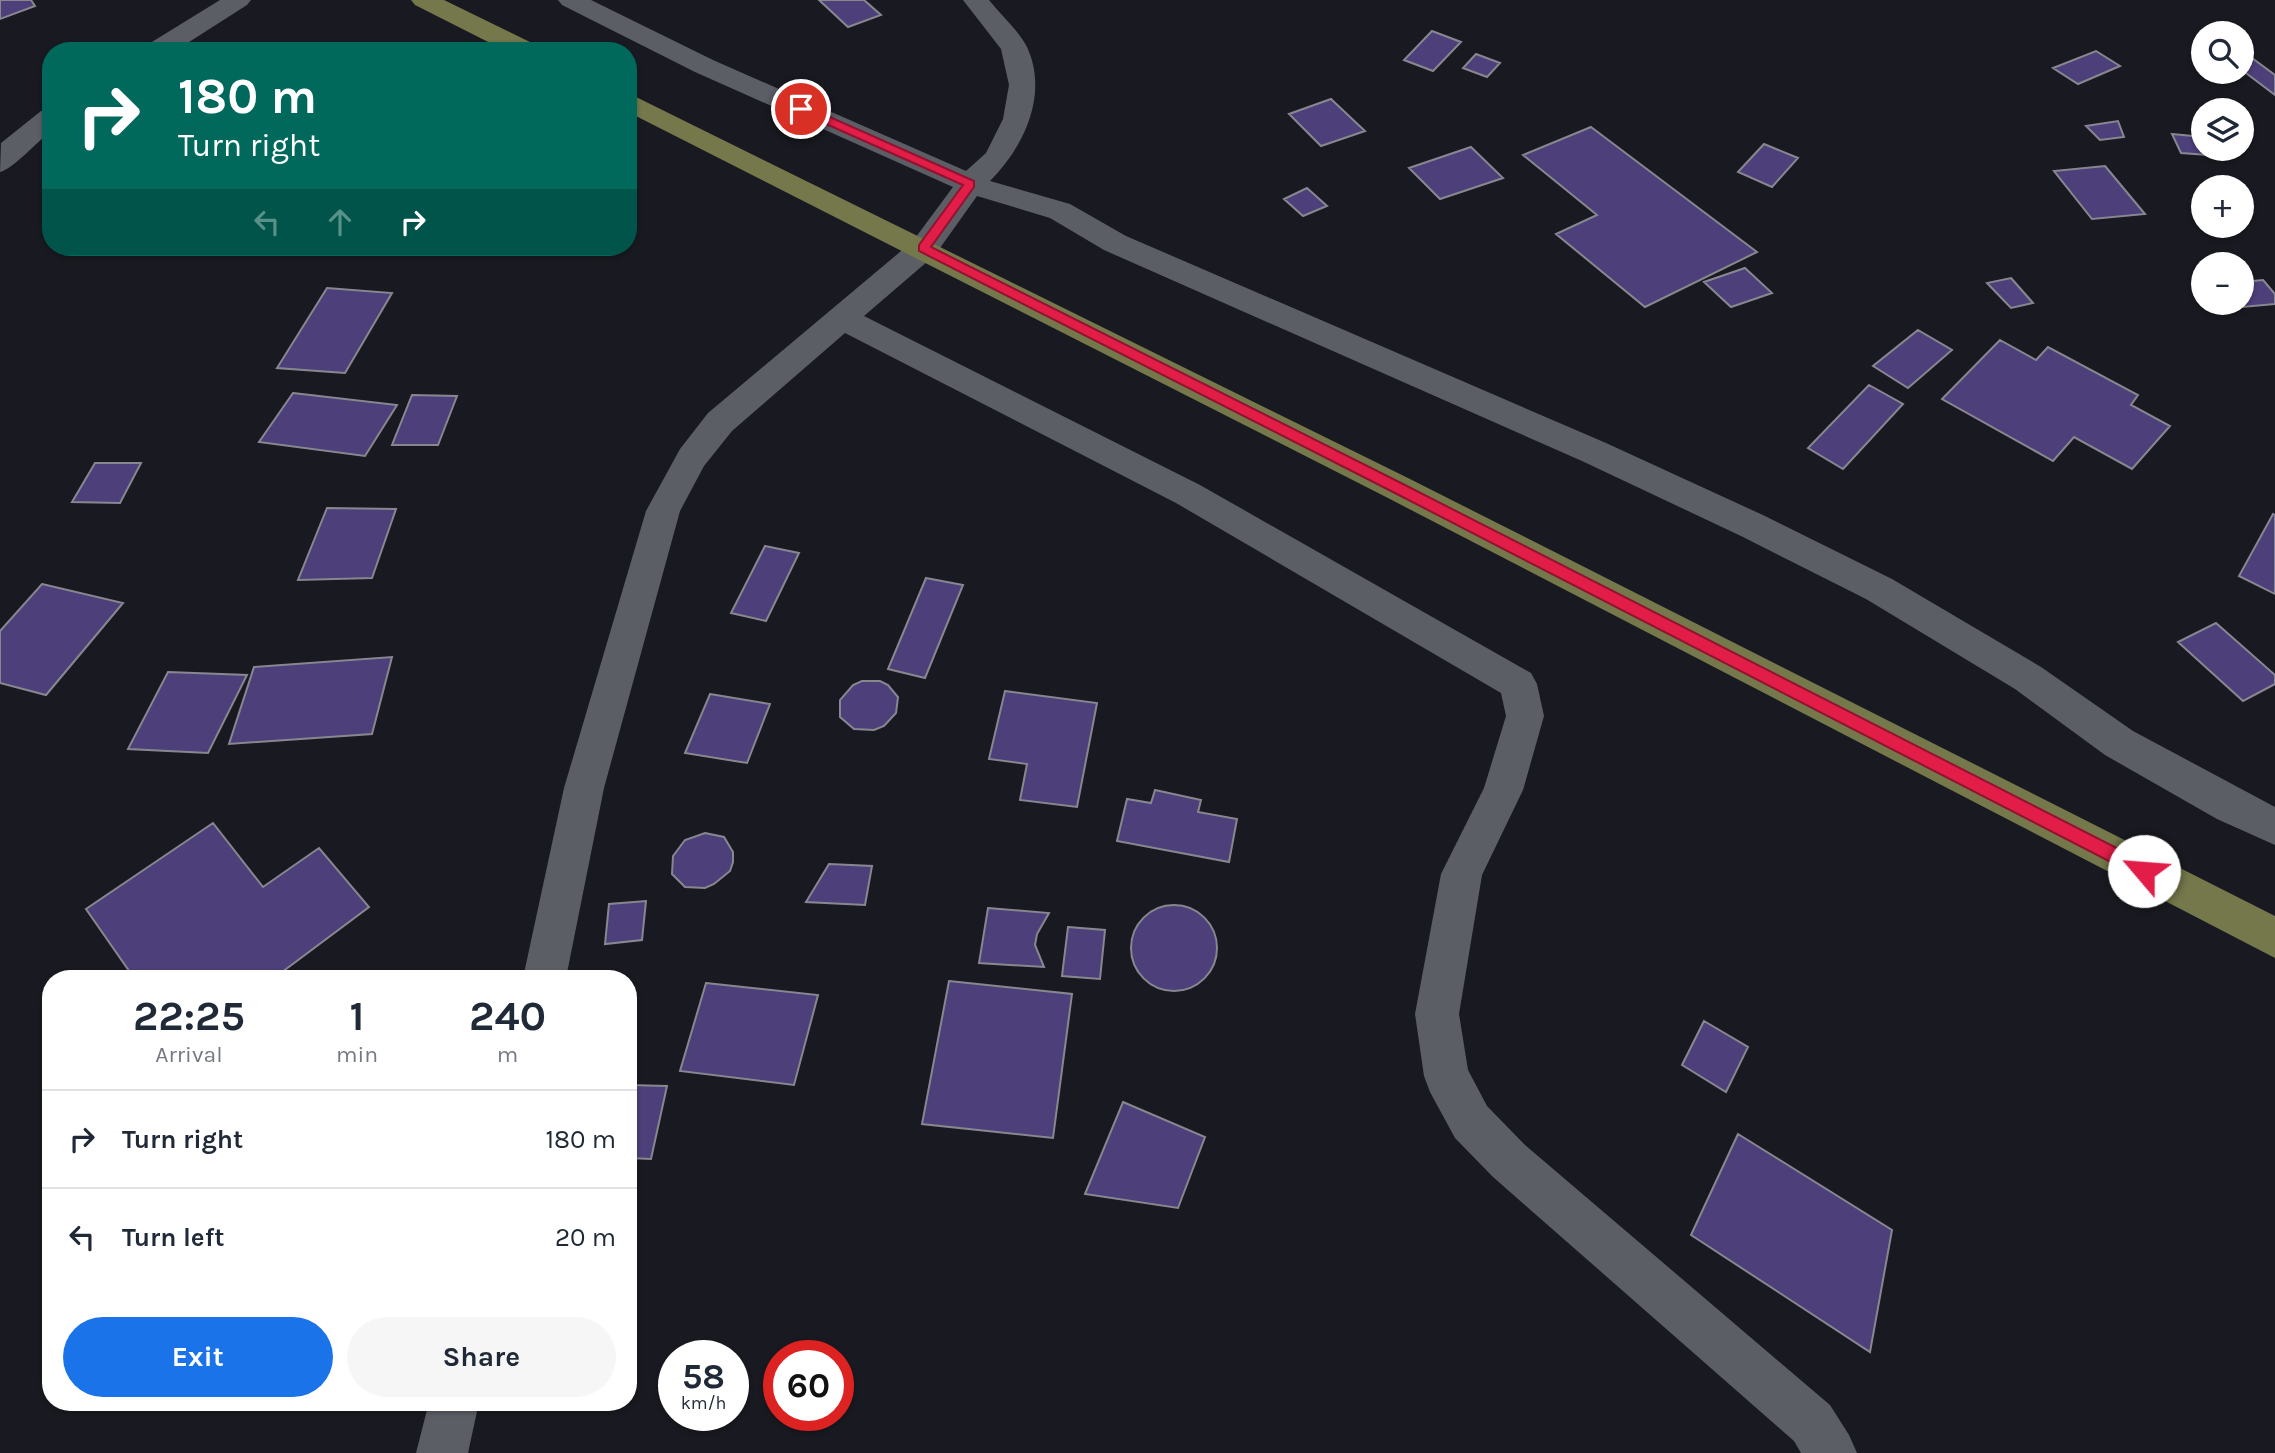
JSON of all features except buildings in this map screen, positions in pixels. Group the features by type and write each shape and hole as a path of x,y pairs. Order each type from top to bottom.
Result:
{"main road":[{"path":"424,0 509,42"},
{"path":"637,105 1411,494 2275,938"}],"street":[{"path":"170,42 238,0"},
{"path":"571,0 704,66 970,184 1060,211 1088,230 1115,243 1594,452 1753,526 1879,589 2028,678 2119,743 2231,806 2275,827"},
{"path":"546,970 583,788 663,511 692,457 720,422 924,248 970,184 998,157 1017,119 1022,85 1014,48 976,0"},
{"path":"0,163 12,149 42,124"},
{"path":"842,318 1188,494 1518,684 1525,716 1503,790 1462,874 1437,1014 1446,1076 1471,1122 1508,1161 1812,1423 1831,1453"},
{"path":"442,1453 452,1411"}],"route":[{"path":"801,109 970,184 924,248 2144,871"}]}
